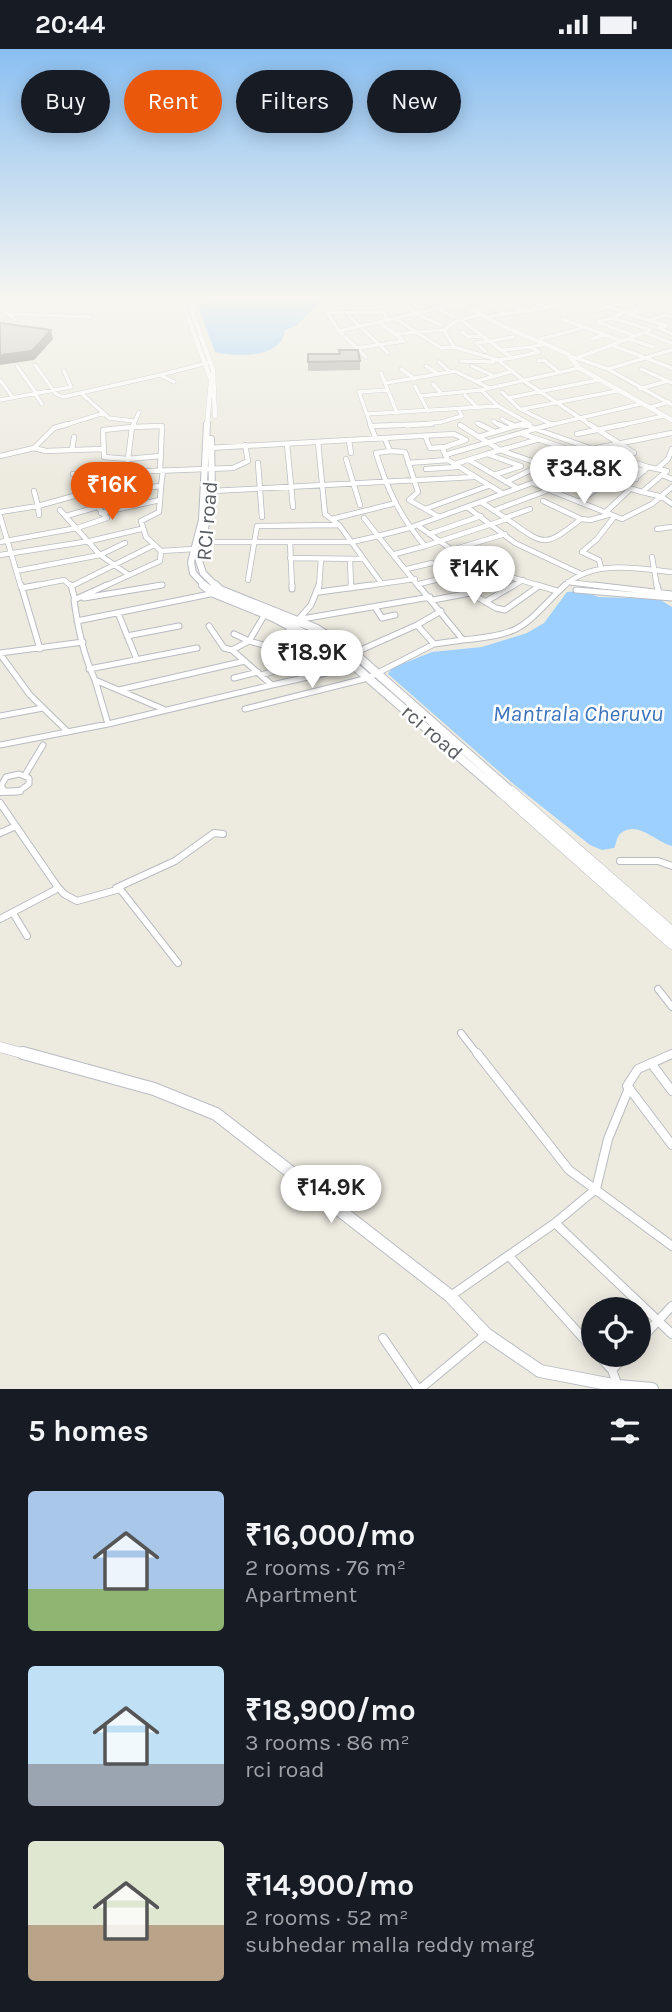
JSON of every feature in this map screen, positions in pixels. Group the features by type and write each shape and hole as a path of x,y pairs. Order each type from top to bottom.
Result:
{"main road":[{"name":"RCI road","path":"209,363 218,392 207,468 212,491 199,561 203,573 217,591 339,641 672,932"},
{"name":"rci road","path":"209,363 211,398 204,447 207,468 202,520 194,549 193,573 202,584 265,614 296,622 337,651 421,721 672,944"},
{"path":"0,1047 154,1089 216,1114 450,1296 486,1334 540,1371 618,1386 652,1389"}],"street":[{"path":"461,361 499,361 524,381 634,453"},
{"path":"545,361 560,373"},
{"path":"576,361 579,369 672,419"},
{"path":"579,361 592,374 672,419"},
{"path":"585,361 671,403"},
{"path":"607,370 636,361"},
{"path":"655,361 672,368"},
{"path":"439,362 450,372"},
{"path":"35,365 63,400 209,363"},
{"path":"17,366 42,404"},
{"path":"426,366 438,374"},
{"path":"472,366 492,375"},
{"path":"401,369 415,379"},
{"path":"420,396 481,390 579,369"},
{"path":"641,369 667,381"},
{"path":"0,400 72,386 64,371"},
{"path":"386,383 455,371 489,388"},
{"path":"477,381 513,371"},
{"path":"381,373 397,413"},
{"path":"160,375 174,382"},
{"path":"0,380 12,398"},
{"path":"508,398 598,380"},
{"path":"640,389 672,381"},
{"path":"433,384 441,393"},
{"path":"415,386 428,411"},
{"path":"376,439 359,392 388,390"},
{"path":"481,390 498,406 536,429"},
{"path":"523,409 617,391"},
{"path":"502,392 523,409 551,424"},
{"path":"82,394 109,418 133,424 162,426 159,512 142,519 141,529 161,551 194,549"},
{"path":"465,395 478,409"},
{"path":"652,407 671,403"},
{"path":"408,463 447,457 551,424 640,404"},
{"path":"367,414 498,406"},
{"path":"371,426 457,418 462,416 459,410"},
{"path":"126,472 133,424 139,412"},
{"path":"34,448 54,428 104,413"},
{"path":"577,434 663,416"},
{"path":"502,419 515,426"},
{"path":"493,421 506,428"},
{"path":"477,423 494,432"},
{"path":"133,424 104,429 102,455 108,458 160,456"},
{"path":"478,437 522,424 606,454 580,473"},
{"path":"394,425 404,438"},
{"path":"460,425 500,450 540,464"},
{"path":"209,447 426,437 454,433 467,440 445,447 430,447 426,437"},
{"path":"204,542 352,542 378,536 440,518 532,483 551,475 592,449 672,433"},
{"path":"523,434 582,454"},
{"path":"72,450 74,437"},
{"path":"385,439 390,450"},
{"path":"426,468 457,465 536,440"},
{"path":"349,441 351,453"},
{"path":"318,442 325,514 339,525 382,583"},
{"path":"287,444 293,507"},
{"path":"73,474 233,468 245,464 248,458 245,445"},
{"path":"445,447 447,457 502,493"},
{"path":"0,456 34,448 46,451 102,449"},
{"path":"506,482 531,470 562,448"},
{"path":"657,469 668,459 672,449"},
{"path":"425,545 392,504 376,453 403,451 418,492 409,500 440,518"},
{"path":"487,454 531,470"},
{"path":"600,458 646,469 670,471"},
{"path":"346,459 360,505"},
{"path":"623,459 646,469"},
{"path":"470,460 517,488"},
{"path":"258,463 262,517"},
{"path":"494,475 521,466"},
{"path":"589,466 636,479"},
{"path":"560,468 660,496 672,504"},
{"path":"543,501 581,519 590,520 608,513 646,469"},
{"path":"642,492 670,471"},
{"path":"551,475 597,488"},
{"path":"662,475 672,479"},
{"path":"212,491 474,477"},
{"path":"579,502 607,480"},
{"path":"532,483 622,520 652,504 672,487"},
{"path":"92,501 132,489 161,486"},
{"path":"425,509 488,486"},
{"path":"34,491 39,515"},
{"path":"495,510 546,491"},
{"path":"0,542 7,540 77,528 106,520 92,501 80,494 59,502 0,514 7,540 12,554 16,571 40,649"},
{"path":"101,513 160,500"},
{"path":"481,502 530,534 549,542 554,541 581,519"},
{"path":"332,519 392,504"},
{"path":"66,516 97,507"},
{"path":"467,507 515,543 581,574"},
{"path":"395,554 493,524 530,509"},
{"path":"60,510 100,555 130,575"},
{"path":"429,534 481,516"},
{"path":"601,568 599,559 582,552 597,539 614,517"},
{"path":"364,518 463,640"},
{"path":"248,580 257,526 339,525"},
{"path":"319,592 382,583 417,582 472,571 476,567 417,525"},
{"path":"657,529 672,527"},
{"path":"0,555 90,541 141,529"},
{"path":"452,550 505,534"},
{"path":"106,536 117,547"},
{"path":"290,542 292,589"},
{"path":"16,571 100,555 125,543"},
{"path":"72,586 154,545"},
{"path":"74,600 160,561 161,551"},
{"path":"652,557 659,593"},
{"path":"290,558 363,559"},
{"path":"272,648 314,604 319,592 321,559"},
{"path":"350,559 351,588"},
{"path":"407,569 432,563"},
{"path":"245,709 368,678 434,644 502,635 529,624 557,591 581,574 601,568 672,572"},
{"path":"296,622 470,593 502,574 557,591"},
{"path":"22,588 64,580 72,586 77,621 89,669 108,724"},
{"path":"485,602 523,580"},
{"path":"568,582 672,596"},
{"path":"74,600 162,585"},
{"path":"470,593 505,610 539,586"},
{"path":"576,590 672,596"},
{"path":"77,621 217,591"},
{"path":"375,607 382,618 395,615"},
{"path":"354,653 417,625 441,611"},
{"path":"118,613 136,660"},
{"path":"232,650 249,641 265,614"},
{"path":"417,625 434,644"},
{"path":"127,636 179,626"},
{"path":"209,626 224,648 232,650 272,685"},
{"path":"0,745 108,724 163,709 346,669 249,641 234,634"},
{"path":"68,732 17,680 0,654 83,642"},
{"path":"89,669 197,648"},
{"path":"234,678 316,659"},
{"path":"118,689 246,661"},
{"path":"95,680 163,709"},
{"path":"0,716 43,708"},
{"path":"25,775 43,744"},
{"path":"0,774 25,775"},
{"path":"10,775 1,783 2,792 18,792 27,787 29,781 25,775"},
{"path":"0,803 64,896 75,901 85,901 116,888 175,861 214,833 223,834"},
{"path":"0,832 16,826"},
{"path":"620,861 657,861 672,866"},
{"path":"0,919 55,890 57,885"},
{"path":"116,888 124,893 178,963"},
{"path":"13,913 27,936"},
{"path":"658,989 672,1007"},
{"path":"461,1033 569,1170 672,1245"},
{"path":"450,1296 555,1223 596,1189 608,1139 629,1088 627,1086 638,1069 672,1054"},
{"path":"651,1063 672,1091"},
{"path":"629,1088 672,1145"},
{"path":"555,1223 672,1334"},
{"path":"509,1256 581,1336"},
{"path":"651,1328 672,1306"},
{"path":"383,1338 419,1389 486,1334"},
{"path":"609,1367 618,1386"},
{"path":"612,1370 615,1367"}],"water":[{"name":"Mantrala Cheruvu","path":"579,591 599,597 659,599 672,607 672,846 633,829 618,836 614,848 602,850 590,845 511,782 388,674 392,668 432,652 482,647 527,633 544,623 567,592"}],"building":[{"path":"308,361 360,361 308,362"}]}
